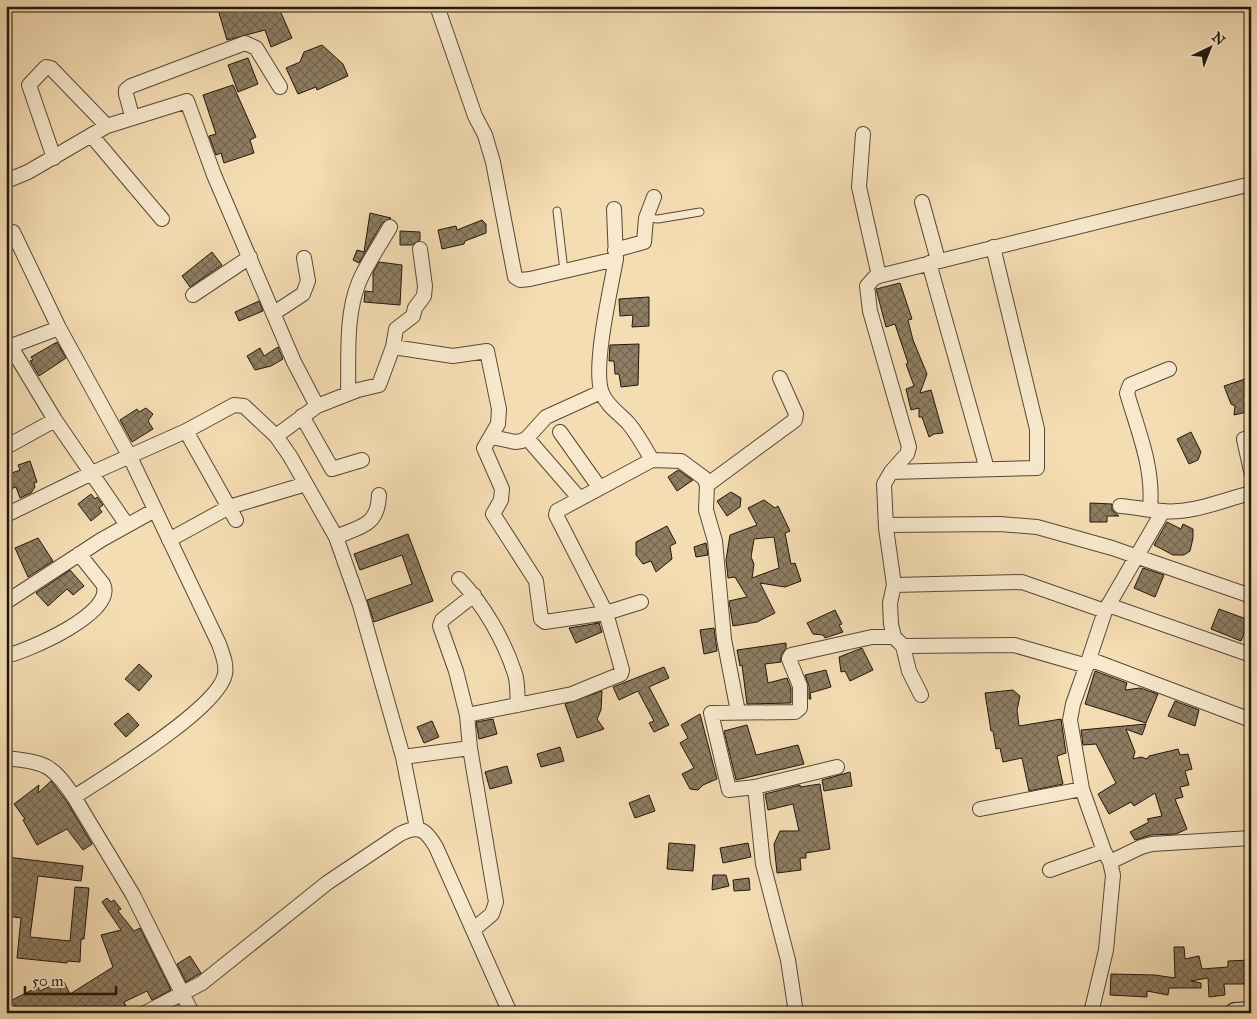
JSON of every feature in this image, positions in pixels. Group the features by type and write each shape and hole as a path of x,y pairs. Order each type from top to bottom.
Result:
{"main road":[{"path":"1235,1013 1251,1012"}],"street":[{"path":"437,6 475,116 488,144 514,274 520,280 564,271 615,255 644,242 646,218 654,197"},
{"path":"132,116 126,94 126,90 131,86 245,44 256,48 280,87"},
{"path":"54,158 29,85 46,67 51,68 107,126"},
{"path":"6,181 54,158 107,126 132,116 185,100 188,102 214,175 294,362 317,406"},
{"path":"863,134 859,187 879,276"},
{"path":"91,135 162,219"},
{"path":"921,695 909,671 888,639 890,603 894,585 884,484 891,472 902,461 909,447 866,291 869,282 879,276 934,261 1251,184"},
{"path":"922,202 934,261 987,469"},
{"path":"614,208 615,255 603,334 600,373 601,392 608,404 634,431 652,460"},
{"path":"352,392 350,326 355,294 360,280 390,227"},
{"path":"13,232 59,328 130,457 219,644 226,674 216,692 174,729 74,797"},
{"path":"891,472 1037,468 1036,429 993,247"},
{"path":"276,436 317,406 352,392 379,385 393,347 396,329 412,316 415,308 424,296 426,286 420,249"},
{"path":"193,295 250,257"},
{"path":"274,313 303,294 308,281 304,258"},
{"path":"59,328 9,348 127,525"},
{"path":"393,347 452,356 487,351 500,408 498,424 484,448 502,495 493,514 536,581 542,619 545,622 606,613 640,602"},
{"path":"1091,1013 1106,950 1113,875 1082,789 1070,720 1073,704 1106,608 1138,557 1156,510 1151,492 1148,461 1127,393 1130,385 1169,369"},
{"path":"707,485 795,420 796,414 780,378"},
{"path":"492,437 515,442 527,438 546,417 601,392"},
{"path":"6,515 92,472 186,431 234,406 242,405 276,436 336,537 357,597 403,757 417,828"},
{"path":"302,416 332,469 362,460"},
{"path":"6,447 56,420"},
{"path":"186,431 236,520"},
{"path":"560,432 599,487"},
{"path":"527,438 578,498"},
{"path":"1244,439 1251,471"},
{"path":"467,715 572,694 621,674 622,670 606,613 556,514 578,498 652,460 681,460 704,478 707,485 706,510 715,541 724,639 738,712"},
{"path":"169,540 229,507 306,484"},
{"path":"1120,506 1156,510 1198,508 1251,493"},
{"path":"336,537 372,521 378,513 380,495"},
{"path":"6,602 79,554 155,510"},
{"path":"887,525 1000,524 1037,527 1098,543 1251,596"},
{"path":"6,656 29,649 78,623 88,615 104,596 105,589 103,584 79,554"},
{"path":"459,579 474,595 500,640 515,676 518,705"},
{"path":"894,585 1022,582 1251,655"},
{"path":"474,595 440,623 467,715 470,748 496,902 492,914 474,929"},
{"path":"837,767 755,787 730,790 710,717 713,712 798,710 800,708 800,686 789,657 796,653 888,639 1014,645 1035,649 1088,663 1251,720"},
{"path":"403,757 470,748"},
{"path":"6,758 47,766 63,781 133,895 192,1013"},
{"path":"755,787 763,864 788,960 796,1013"},
{"path":"980,809 1082,789"},
{"path":"145,1013 184,994 210,978 326,883 400,834 410,828 417,828 431,839 436,847 510,1013"},
{"path":"1050,870 1152,844 1251,838"}],"lane":[{"path":"557,211 564,271"},
{"path":"646,218 658,219 700,212"}],"building":[{"path":"229,6 278,6 292,38 271,47 265,30 227,40 219,13 229,10"},
{"path":"322,45 343,64 348,76 317,90 316,87 298,94 286,68 300,62 304,52"},
{"path":"248,58 258,84 238,92 228,65"},
{"path":"233,85 256,137 250,140 254,153 224,163 221,153 216,155 209,136 216,134 203,95"},
{"path":"370,213 391,218 382,223 359,263 353,260 357,250 364,252"},
{"path":"482,220 486,224 486,233 465,241 464,244 442,249 438,230 456,226 457,230"},
{"path":"400,231 420,232 420,240 412,245 400,245"},
{"path":"212,252 222,265 190,287 182,276"},
{"path":"379,262 402,265 400,305 364,302 365,291 373,292 373,273"},
{"path":"900,283 912,319 908,320 913,340 927,374 920,393 931,390 943,433 934,434 929,437 922,417 919,417 919,408 911,410 906,389 914,386 906,364 908,363 895,324 886,327 876,289"},
{"path":"649,297 649,326 632,327 633,315 620,316 619,299"},
{"path":"259,301 263,311 239,321 235,312"},
{"path":"57,342 66,358 39,376 30,361 33,360 31,357"},
{"path":"639,344 638,385 621,387 619,374 615,374 614,361 609,361 610,345"},
{"path":"278,347 283,359 271,366 255,370 247,356 260,348 264,356"},
{"path":"1245,379 1251,380 1251,411 1234,415 1235,406 1231,404 1224,386"},
{"path":"146,408 153,414 148,421 153,429 132,442 120,420 137,409 139,412"},
{"path":"1191,432 1201,452 1198,460 1189,464 1177,439"},
{"path":"30,461 37,482 34,483 35,487 31,493 20,498 16,487 8,490 6,475 20,470 18,465"},
{"path":"678,470 693,480 677,491 668,477"},
{"path":"731,492 741,498 740,507 727,516 717,501"},
{"path":"91,494 95,499 97,497 103,505 99,508 102,512 91,521 78,504"},
{"path":"764,500 775,508 778,506 790,531 785,533 791,564 795,563 801,581 785,587 760,583 775,613 757,622 733,626 729,601 747,597 735,577 728,578 726,560 730,535 757,525 748,508","holes":["774,537 779,568 752,578 754,564 751,557 754,539"]},
{"path":"1090,503 1112,504 1112,510 1119,516 1107,516 1107,522 1090,522"},
{"path":"1167,522 1181,529 1183,524 1193,529 1190,551 1184,555 1173,555 1154,545"},
{"path":"667,526 676,543 670,546 672,559 656,572 651,561 643,564 636,555 636,542"},
{"path":"408,534 433,601 374,622 367,600 412,584 402,555 360,570 354,554"},
{"path":"38,538 53,561 28,577 15,548"},
{"path":"706,543 708,555 696,557 694,547"},
{"path":"1143,568 1164,575 1155,597 1134,588"},
{"path":"70,570 84,586 73,595 67,589 48,606 36,593"},
{"path":"1219,609 1249,620 1241,641 1211,629"},
{"path":"835,610 842,624 839,625 843,632 825,638 823,635 813,634 807,623"},
{"path":"599,623 602,632 576,643 569,628"},
{"path":"714,628 717,651 704,654 700,630"},
{"path":"786,643 786,648 781,655 781,662 765,664 768,683 787,678 791,688 791,703 747,704 742,665 740,666 737,650"},
{"path":"862,648 873,670 850,681 845,671 841,672 839,657"},
{"path":"139,664 152,676 139,691 125,679"},
{"path":"664,667 669,678 649,687 669,725 654,732 649,723 654,721 638,691 619,700 613,687"},
{"path":"826,670 831,687 810,693 811,699 809,699 809,686 805,675"},
{"path":"1095,671 1127,683 1125,690 1140,688 1158,694 1146,723 1085,704"},
{"path":"1013,690 1020,696 1017,710 1019,726 1061,719 1066,753 1057,756 1063,784 1029,791 1022,758 1003,762 1000,748 996,749 985,693"},
{"path":"602,691 601,710 597,719 604,729 577,738 565,704"},
{"path":"1175,701 1199,710 1195,726 1168,716"},
{"path":"128,713 139,725 126,737 114,724"},
{"path":"700,714 717,779 703,785 698,790 690,789 682,774 694,768 680,743 688,738 681,725"},
{"path":"493,719 497,734 479,739 476,722"},
{"path":"432,721 439,737 424,743 417,727"},
{"path":"1146,724 1142,735 1126,729 1135,752 1133,759 1141,757 1147,759 1149,756 1178,749 1180,755 1188,754 1192,769 1185,771 1189,785 1180,787 1183,797 1175,799 1187,829 1176,834 1151,835 1135,840 1130,832 1149,822 1147,819 1162,816 1155,793 1134,806 1131,802 1109,814 1098,794 1116,783 1096,744 1083,745 1081,730"},
{"path":"747,725 756,755 798,745 804,764 736,780 724,731"},
{"path":"560,747 564,761 541,767 537,754"},
{"path":"507,766 512,783 490,789 485,772"},
{"path":"850,772 852,786 824,791 822,780"},
{"path":"51,781 67,802 92,844 83,850 67,829 37,845 23,820 25,819 14,804 39,785 38,793"},
{"path":"820,784 830,849 806,853 806,858 800,858 801,870 777,873 774,844 780,831 799,831 793,804 768,810 765,794 800,785 800,787"},
{"path":"649,795 655,811 635,818 629,803"},
{"path":"669,843 695,845 693,871 667,869"},
{"path":"748,843 751,857 723,863 720,848"},
{"path":"6,857 83,866 81,881 38,876 30,937 70,941 75,887 89,888 84,939 81,939 80,962 67,961 67,963 17,958 21,918 6,916 10,872 6,872"},
{"path":"713,875 726,875 729,886 712,890"},
{"path":"749,878 750,890 734,891 733,880"},
{"path":"107,898 111,902 114,900 121,909 118,911 134,931 140,928 171,990 152,1000 147,991 124,1002 129,1013 18,1013 12,1000 38,987 40,991 63,980 70,994 113,967 101,935 121,930 102,902"},
{"path":"1174,947 1184,947 1185,959 1199,956 1202,969 1228,967 1228,961 1251,960 1251,984 1224,984 1225,995 1209,997 1208,978 1191,981 1201,983 1201,988 1169,988 1168,995 1147,991 1147,997 1110,995 1111,974 1155,975 1175,978"},
{"path":"190,956 201,973 186,982 177,964"}]}
